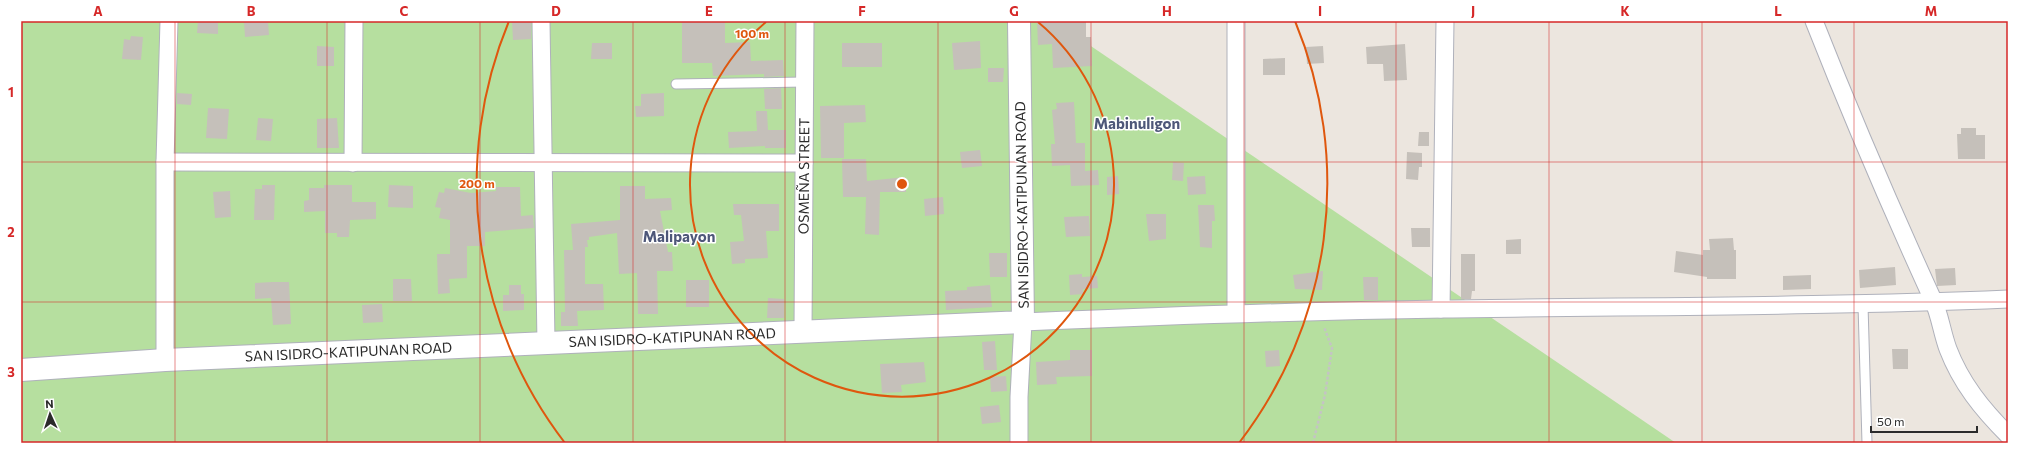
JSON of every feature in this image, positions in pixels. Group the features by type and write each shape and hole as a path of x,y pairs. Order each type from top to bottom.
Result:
{"street":[{"path":"165,360 165,162 169,21"},
{"path":"353,163 354,21"},
{"path":"541,21 546,343"},
{"name":"OSMEÑA STREET","path":"803,332 804,21"},
{"name":"SAN ISIDRO-KATIPUNAN ROAD","path":"21,370 165,360 1023,322 1019,21"},
{"path":"1236,21 1236,313"},
{"path":"1441,309 1445,21"},
{"path":"1814,21 1873,164 1934,302 1947,348 1960,378 1982,407 2008,434"},
{"path":"165,162 804,163"},
{"path":"1019,443 1019,397 1023,322 1236,313 1441,309 1863,305 2008,299"}],"lane":[{"path":"676,84 804,82"},
{"path":"1863,305 1867,443"}],"path":[{"path":"1312,443 1325,395 1332,348 1318,312"}],"green space":[{"path":"21,21 1054,21 1676,443 21,443"}],"building":[{"path":"198,21 218,21 218,34 197,33"},
{"path":"244,21 268,21 269,35 245,37"},
{"path":"512,21 531,21 531,39 513,40"},
{"path":"682,21 725,21 725,43 750,42 751,61 783,60 784,76 764,77 764,74 713,76 712,63 682,63"},
{"path":"1037,21 1086,22 1086,37 1091,37 1092,66 1053,68 1052,44 1038,45"},
{"path":"131,36 143,37 141,60 122,59 124,39 130,40"},
{"path":"980,41 981,68 954,70 952,43"},
{"path":"592,43 612,43 612,59 591,59"},
{"path":"842,43 882,43 882,67 842,67"},
{"path":"1405,44 1407,80 1384,81 1383,64 1367,64 1366,47"},
{"path":"317,46 334,47 334,66 317,66"},
{"path":"1323,46 1324,63 1307,64 1306,47"},
{"path":"1285,58 1285,75 1263,75 1263,59"},
{"path":"988,68 1004,68 1003,82 988,82"},
{"path":"781,88 782,109 765,109 764,89"},
{"path":"177,93 192,94 191,105 177,104"},
{"path":"664,93 664,116 636,117 635,106 641,106 641,94"},
{"path":"1074,102 1076,143 1085,143 1085,171 1098,170 1099,185 1071,186 1070,165 1052,166 1051,144 1055,144 1052,110 1057,109 1056,103"},
{"path":"865,105 866,122 844,123 844,158 821,158 820,106"},
{"path":"208,108 229,109 227,139 206,138"},
{"path":"756,111 767,111 768,130 786,130 786,148 765,148 765,146 729,148 728,132 757,131"},
{"path":"258,118 273,119 271,141 256,140"},
{"path":"337,118 339,148 317,148 317,119"},
{"path":"1961,128 1976,128 1976,135 1985,135 1985,159 1958,159 1957,134 1961,134"},
{"path":"1419,132 1429,132 1429,146 1418,146"},
{"path":"980,150 982,166 962,168 960,152"},
{"path":"1407,152 1422,153 1422,167 1419,167 1418,180 1406,179"},
{"path":"842,159 866,159 867,181 905,177 906,192 880,192 879,235 865,234 866,197 843,197"},
{"path":"1173,162 1184,163 1183,181 1172,180"},
{"path":"1118,176 1119,194 1107,195 1107,177"},
{"path":"1205,176 1206,194 1188,195 1187,177"},
{"path":"262,185 275,185 274,220 254,220 255,189 262,189"},
{"path":"324,185 352,185 352,202 376,202 376,219 350,220 349,237 337,237 337,233 325,233 325,211 304,212 304,201 309,200 309,188 324,188"},
{"path":"389,185 413,186 413,208 388,207"},
{"path":"620,186 645,186 645,199 671,198 672,210 660,211 668,252 672,252 673,271 657,271 658,314 638,314 637,273 619,274 617,233 589,237 589,240 587,240 588,247 585,247 585,284 603,284 604,310 577,311 578,326 561,326 561,312 565,312 564,250 573,250 571,224 620,220"},
{"path":"496,187 520,187 521,216 533,215 534,228 485,232 485,246 467,246 467,278 449,279 450,293 438,294 437,254 450,254 450,220 439,218 441,208 435,207 439,192 444,193 445,188 471,193 496,191"},
{"path":"230,191 231,217 215,218 213,192"},
{"path":"943,197 944,214 925,216 924,199"},
{"path":"733,204 779,204 779,231 766,231 768,258 745,259 745,263 732,264 730,242 744,241 741,215 734,215"},
{"path":"1198,205 1214,205 1215,221 1212,221 1212,248 1200,247"},
{"path":"1146,214 1166,214 1166,239 1149,241"},
{"path":"1089,216 1090,236 1066,237 1064,217"},
{"path":"1411,228 1430,228 1430,247 1412,247"},
{"path":"1733,238 1734,250 1736,250 1736,279 1707,279 1707,277 1674,272 1676,251 1703,255 1703,250 1710,250 1709,239"},
{"path":"1521,239 1521,254 1506,254 1506,240"},
{"path":"989,253 1007,253 1007,277 990,277"},
{"path":"1461,254 1475,254 1475,291 1472,291 1471,299 1461,299"},
{"path":"1895,267 1896,285 1860,288 1859,270"},
{"path":"1955,268 1956,285 1937,286 1935,269"},
{"path":"1323,271 1322,290 1295,289 1293,275"},
{"path":"1082,274 1082,277 1097,276 1098,288 1083,289 1083,294 1070,295 1069,275"},
{"path":"1811,275 1811,289 1783,290 1783,276"},
{"path":"1363,277 1378,277 1378,300 1364,300"},
{"path":"393,279 411,279 412,301 393,301"},
{"path":"686,280 709,280 709,307 686,307"},
{"path":"289,282 291,324 273,325 271,298 255,299 255,283"},
{"path":"509,285 521,285 521,294 524,294 524,310 503,311 503,295 509,295"},
{"path":"990,285 992,307 946,310 945,291 967,290 967,287"},
{"path":"768,298 784,299 784,318 767,318"},
{"path":"382,304 383,322 363,323 362,305"},
{"path":"995,341 997,370 984,370 982,342"},
{"path":"1892,349 1908,349 1908,369 1893,369"},
{"path":"1070,350 1092,350 1092,376 1056,377 1057,384 1037,385 1036,362 1070,360"},
{"path":"1279,350 1280,366 1266,367 1265,351"},
{"path":"924,362 926,382 901,385 902,392 882,393 880,364"},
{"path":"1006,376 1007,391 991,392 990,377"},
{"path":"999,405 1001,422 982,424 980,407"}],"district":[{"name":"Mabinuligon","path":"1137,124"},
{"name":"Malipayon","path":"679,237"}]}
